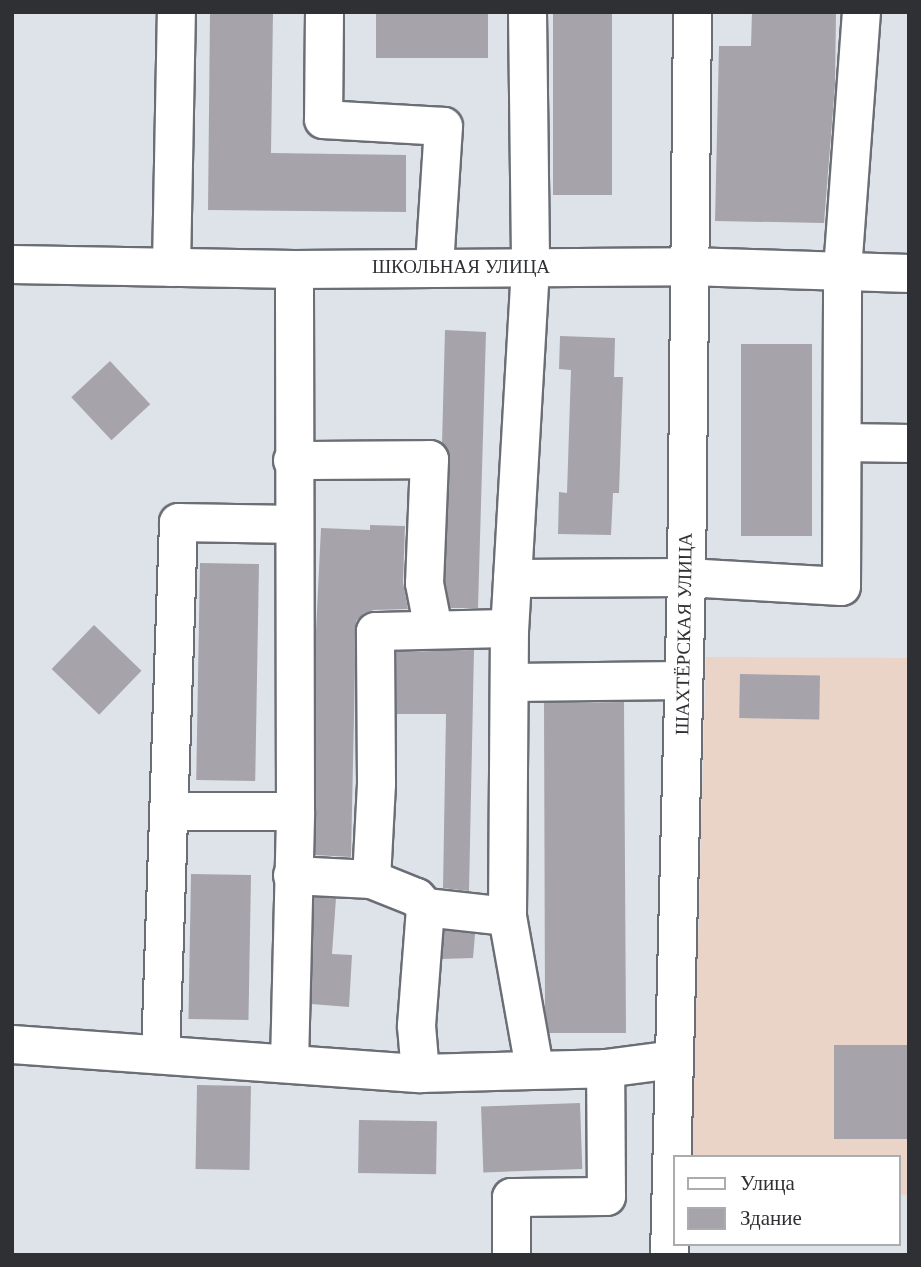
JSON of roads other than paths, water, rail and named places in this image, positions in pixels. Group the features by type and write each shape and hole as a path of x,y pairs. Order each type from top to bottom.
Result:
{"street":[{"path":"171,267 176,12"},
{"path":"324,12 323,119 443,126 434,267"},
{"path":"527,12 530,267 509,628 507,916 534,1069"},
{"name":"ШАХТЁРСКАЯ УЛИЦА","path":"669,1255 686,577 692,12"},
{"path":"512,578 686,577 841,586 842,270 861,12"},
{"name":"ШКОЛЬНАЯ УЛИЦА","path":"12,264 294,269 688,266 909,273"},
{"path":"289,1063 295,811 292,460 294,269"},
{"path":"842,442 909,443"},
{"path":"292,460 429,459 424,583 433,629"},
{"path":"160,1054 178,522 294,524"},
{"path":"371,880 376,783 375,631 509,628"},
{"path":"509,682 683,680"},
{"path":"168,811 295,811"},
{"path":"292,875 371,880 416,897 425,906 507,916"},
{"path":"420,1073 416,1025 425,906"},
{"path":"12,1044 420,1073 605,1068 673,1059"},
{"path":"511,1255 511,1197 606,1196 605,1068"}]}
